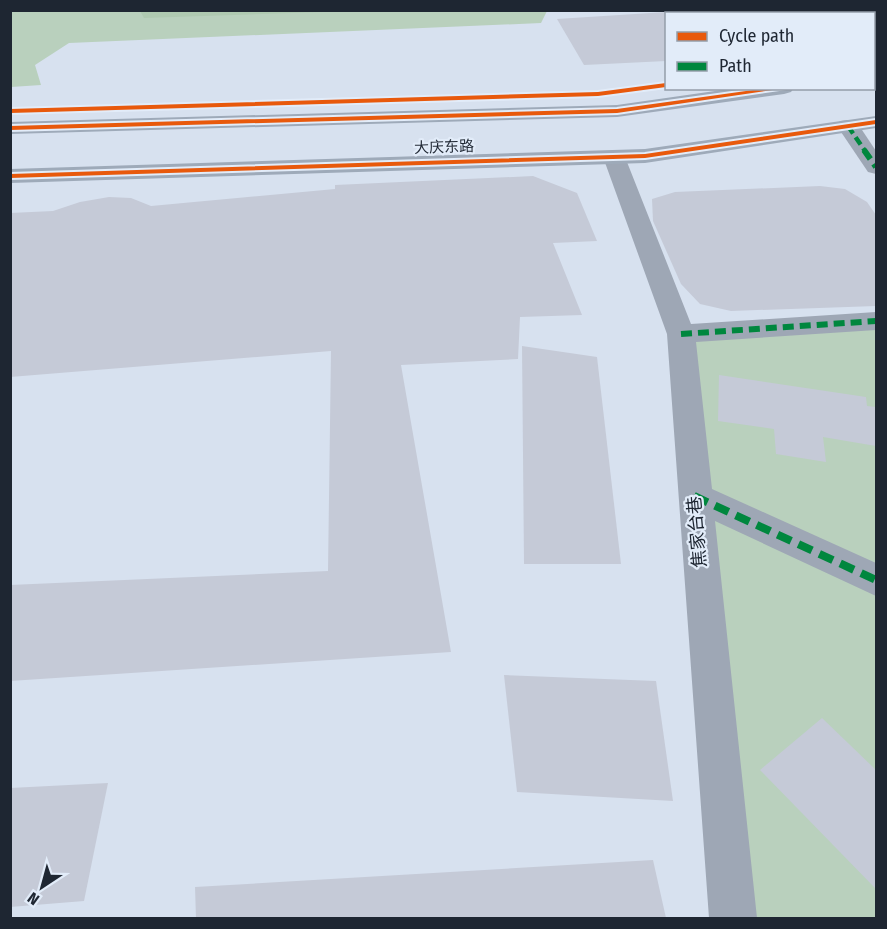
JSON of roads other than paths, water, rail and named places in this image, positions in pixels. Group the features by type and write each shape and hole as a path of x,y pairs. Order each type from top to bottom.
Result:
{"main road":[{"name":"大庆东路","path":"10,128 617,111 769,90"},
{"name":"大庆东路","path":"10,176 645,156 876,122"}],"street":[{"path":"848,126 876,167"},
{"name":"焦家台巷","path":"614,157 681,334 733,918"},
{"path":"681,334 876,321"},
{"path":"694,496 876,580"}]}
